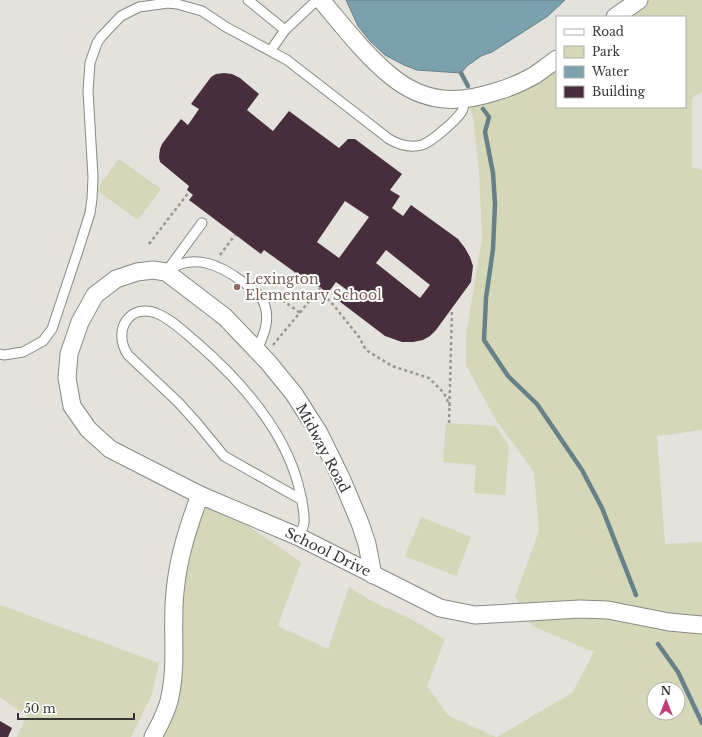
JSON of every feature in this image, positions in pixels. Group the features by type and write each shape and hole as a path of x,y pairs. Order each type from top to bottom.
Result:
{"street":[{"path":"321,0 378,65 404,86 431,97 446,99 479,97 523,82 556,60"},
{"path":"616,16 639,0"},
{"path":"152,737 168,702 173,678 175,594 178,570 185,540 200,495 110,449 88,429 72,406 67,378 69,354 80,322 95,294 116,279 137,272 154,270 167,271"},
{"name":"Midway Road","path":"167,271 225,317 268,362 294,394 319,433 342,480 367,544 373,575"},
{"name":"School Drive","path":"200,495 299,537 426,602 455,612 481,615 580,609 608,610 669,622 702,625"}],"lane":[{"path":"132,10 139,0"},
{"path":"248,0 285,30"},
{"path":"271,50 285,30 316,0"},
{"path":"0,354 4,355 23,352 43,341 52,329 79,248 92,199 93,177 88,91 90,63 97,43 121,16 138,7 168,3 202,11 226,27 287,60 389,139 402,145 414,146 427,143 460,115 464,107 465,99"},
{"path":"167,271 202,223"},
{"path":"167,271 184,262 218,266 227,270 257,292 263,300 267,318 266,329 257,350"},
{"path":"299,537 304,523 303,506 302,500 298,482 291,462 256,405 234,378 213,357 163,316 151,312 141,312 128,318 121,333 125,350 188,412 224,456 302,500"}],"path":[{"path":"149,244 189,192"},
{"path":"220,256 236,235"},
{"path":"274,345 321,287"},
{"path":"318,291 331,302 359,337 366,350 392,366 429,378 444,393 450,406"},
{"path":"449,423 452,309"}],"green space":[{"path":"650,0 702,0 702,92 692,98 692,167 702,170 702,430 657,436 665,544 702,542 702,737 497,737 572,693 594,652 532,626 515,597 539,531 534,472 497,422 466,365 466,335 482,238 479,171 473,116 465,99 556,60 556,108 686,108 686,16 626,16"},
{"path":"119,159 161,189 138,220 96,190"},
{"path":"446,423 496,426 509,446 505,495 474,493 476,465 443,462"},
{"path":"206,497 301,562 278,626 328,649 349,587 371,601 409,618 445,639 427,686 449,716 496,737 161,737 183,568"},
{"path":"421,517 471,537 456,576 405,556"},
{"path":"0,605 159,663 152,694 131,737 17,737 27,716 0,697"}],"water":[{"path":"346,0 565,0 548,16 492,52 481,56 467,66 461,73 417,70 385,55 370,41 358,26"}],"building":[{"path":"216,74 232,74 240,78 259,94 247,110 273,131 289,111 339,148 348,139 355,139 402,174 390,190 400,196 392,208 403,216 411,205 458,239 470,257 473,266 471,282 430,336 423,340 402,342 385,336 339,301 347,290 336,282 328,293 315,284 314,286 264,250 261,254 189,200 193,195 187,190 189,186 160,162 160,149 162,144 181,119 188,125 199,109 191,104 211,77","holes":["345,201 369,217 339,258 317,242","386,250 430,285 420,298 376,263"]},
{"path":"0,721 12,728 8,737 0,737"}],"waterway":[{"path":"461,73 468,86"},
{"path":"483,109 489,117 485,132 493,173 495,204 493,249 486,298 484,340 508,376 537,404 582,470 602,508 636,595"},
{"path":"658,644 678,672 702,723"}],"place":[{"name":"Lexington Elementary School","path":"237,287"}]}
